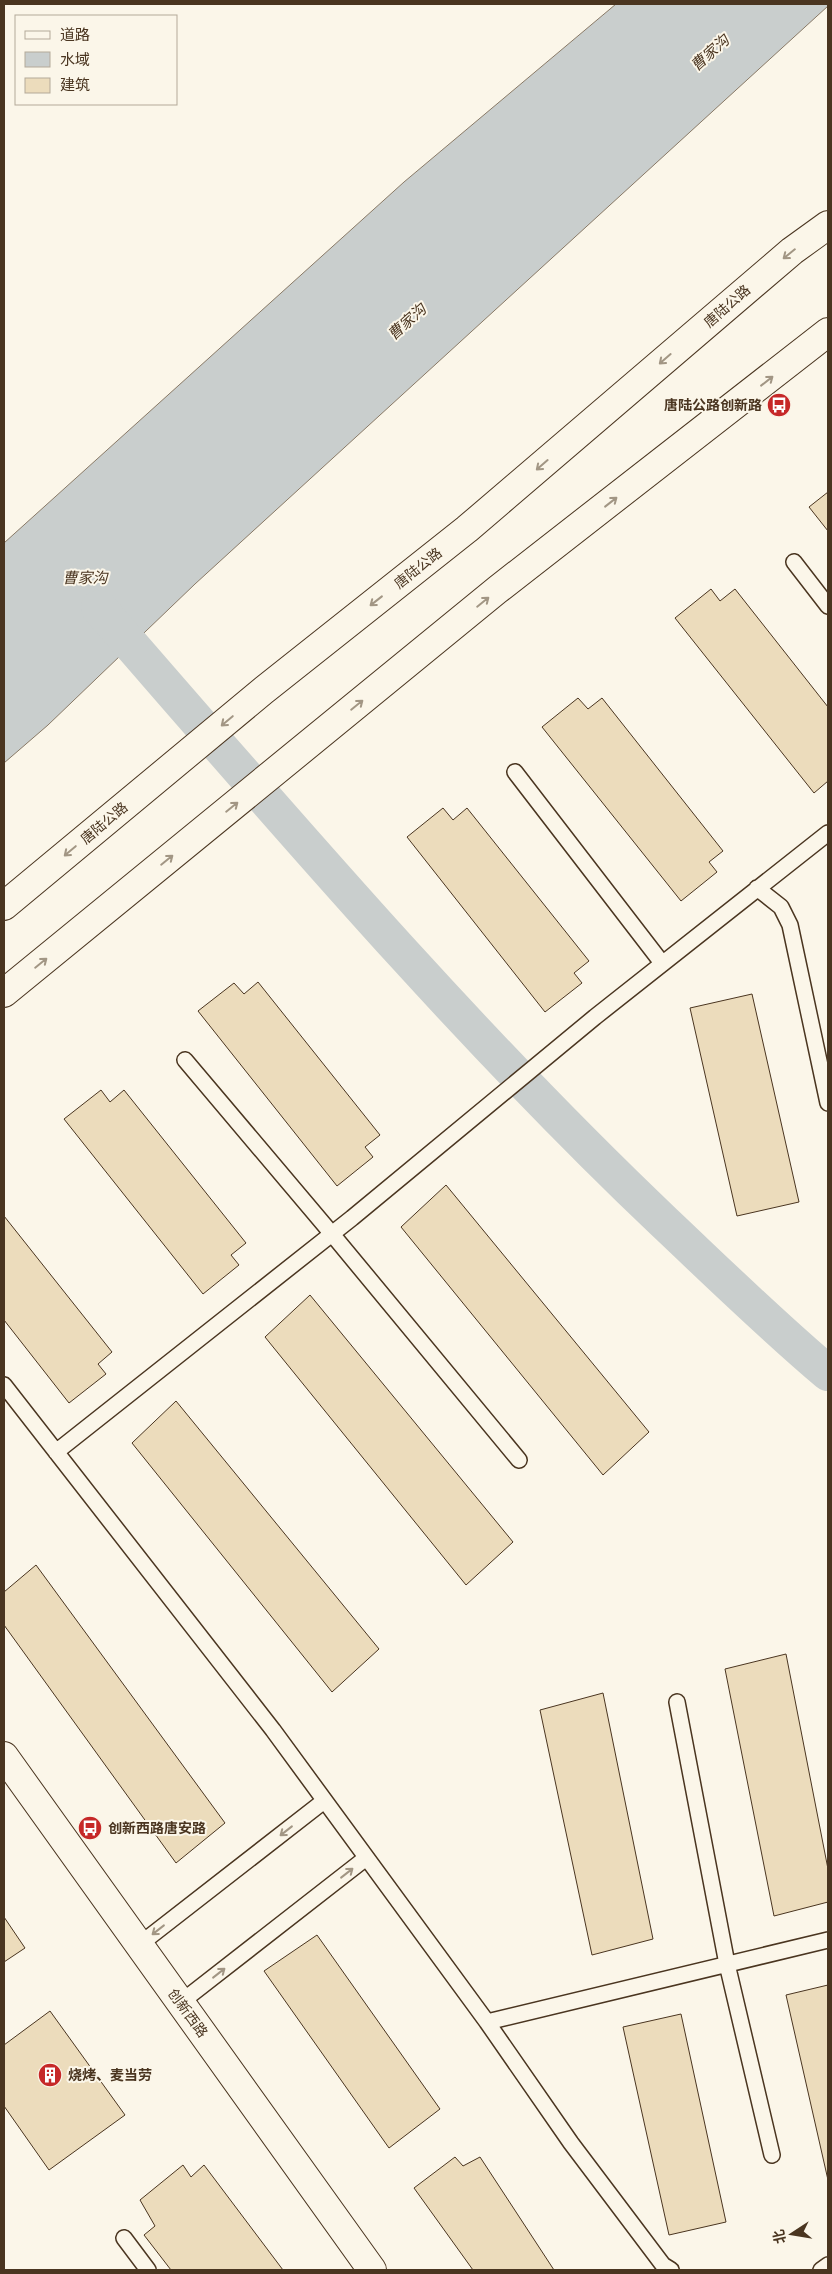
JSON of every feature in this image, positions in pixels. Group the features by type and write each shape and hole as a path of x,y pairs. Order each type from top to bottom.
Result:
{"main road":[{"name":"唐陆公路","path":"4,906 264,690 466,529 792,251 828,225"},
{"path":"4,994 497,590 828,332"},
{"name":"创新西路","path":"4,1756 372,2270"}],"lane":[{"path":"794,562 828,606"},
{"path":"515,772 662,964"},
{"path":"56,1452 332,1234 595,1017 828,833"},
{"path":"757,888 781,907 790,925 828,1103"},
{"path":"185,1060 519,1460"},
{"path":"4,1385 273,1730 487,2022 571,2143 663,2265 671,2270"},
{"path":"677,1702 727,1964 772,2155"},
{"path":"139,1945 324,1800"},
{"path":"180,2003 366,1858"},
{"path":"487,2022 828,1940"},
{"path":"124,2238 148,2270"},
{"path":"821,2270 828,2265"}],"water":[{"name":"曹家沟","path":"616,4 828,4 828,6 195,584 48,725 4,763 4,543 404,182"}],"building":[{"path":"828,492 828,531 809,507"},
{"path":"711,589 720,601 735,589 828,707 828,781 814,793 675,618"},
{"path":"578,698 588,709 602,698 723,851 709,862 717,872 681,901 542,727"},
{"path":"443,808 453,820 467,808 589,961 574,973 582,983 545,1012 407,837"},
{"path":"258,982 380,1135 365,1147 373,1157 337,1186 198,1011 234,983 244,994"},
{"path":"752,994 799,1202 737,1216 690,1008"},
{"path":"101,1090 110,1102 124,1090 246,1243 231,1255 239,1265 203,1294 64,1119"},
{"path":"446,1185 649,1432 603,1475 401,1227"},
{"path":"4,1216 112,1352 98,1364 106,1374 69,1403 4,1320"},
{"path":"310,1295 513,1542 466,1585 265,1337"},
{"path":"176,1401 379,1649 332,1692 132,1443"},
{"path":"36,1565 225,1823 176,1863 4,1625 4,1592"},
{"path":"786,1654 828,1869 828,1902 774,1916 725,1669"},
{"path":"603,1693 653,1939 592,1955 540,1710"},
{"path":"4,1917 25,1948 4,1962"},
{"path":"317,1935 440,2109 389,2148 264,1971"},
{"path":"828,1985 828,2180 786,1995"},
{"name":"烧烤、麦当劳","path":"50,2011 125,2115 49,2170 4,2106 4,2045"},
{"path":"681,2014 726,2222 669,2235 623,2027"},
{"path":"455,2157 463,2166 480,2157 554,2270 473,2270 414,2188"},
{"path":"183,2165 191,2177 204,2165 283,2270 171,2270 144,2235 155,2226 140,2200"}],"waterway":[{"path":"99,608 374,922 516,1075 664,1222 765,1318 828,1373"}],"place":[{"name":"唐陆公路创新路","path":"779,405"},
{"name":"创新西路唐安路","path":"90,1828"},
{"name":"烧烤、麦当劳","path":"50,2075"}]}
